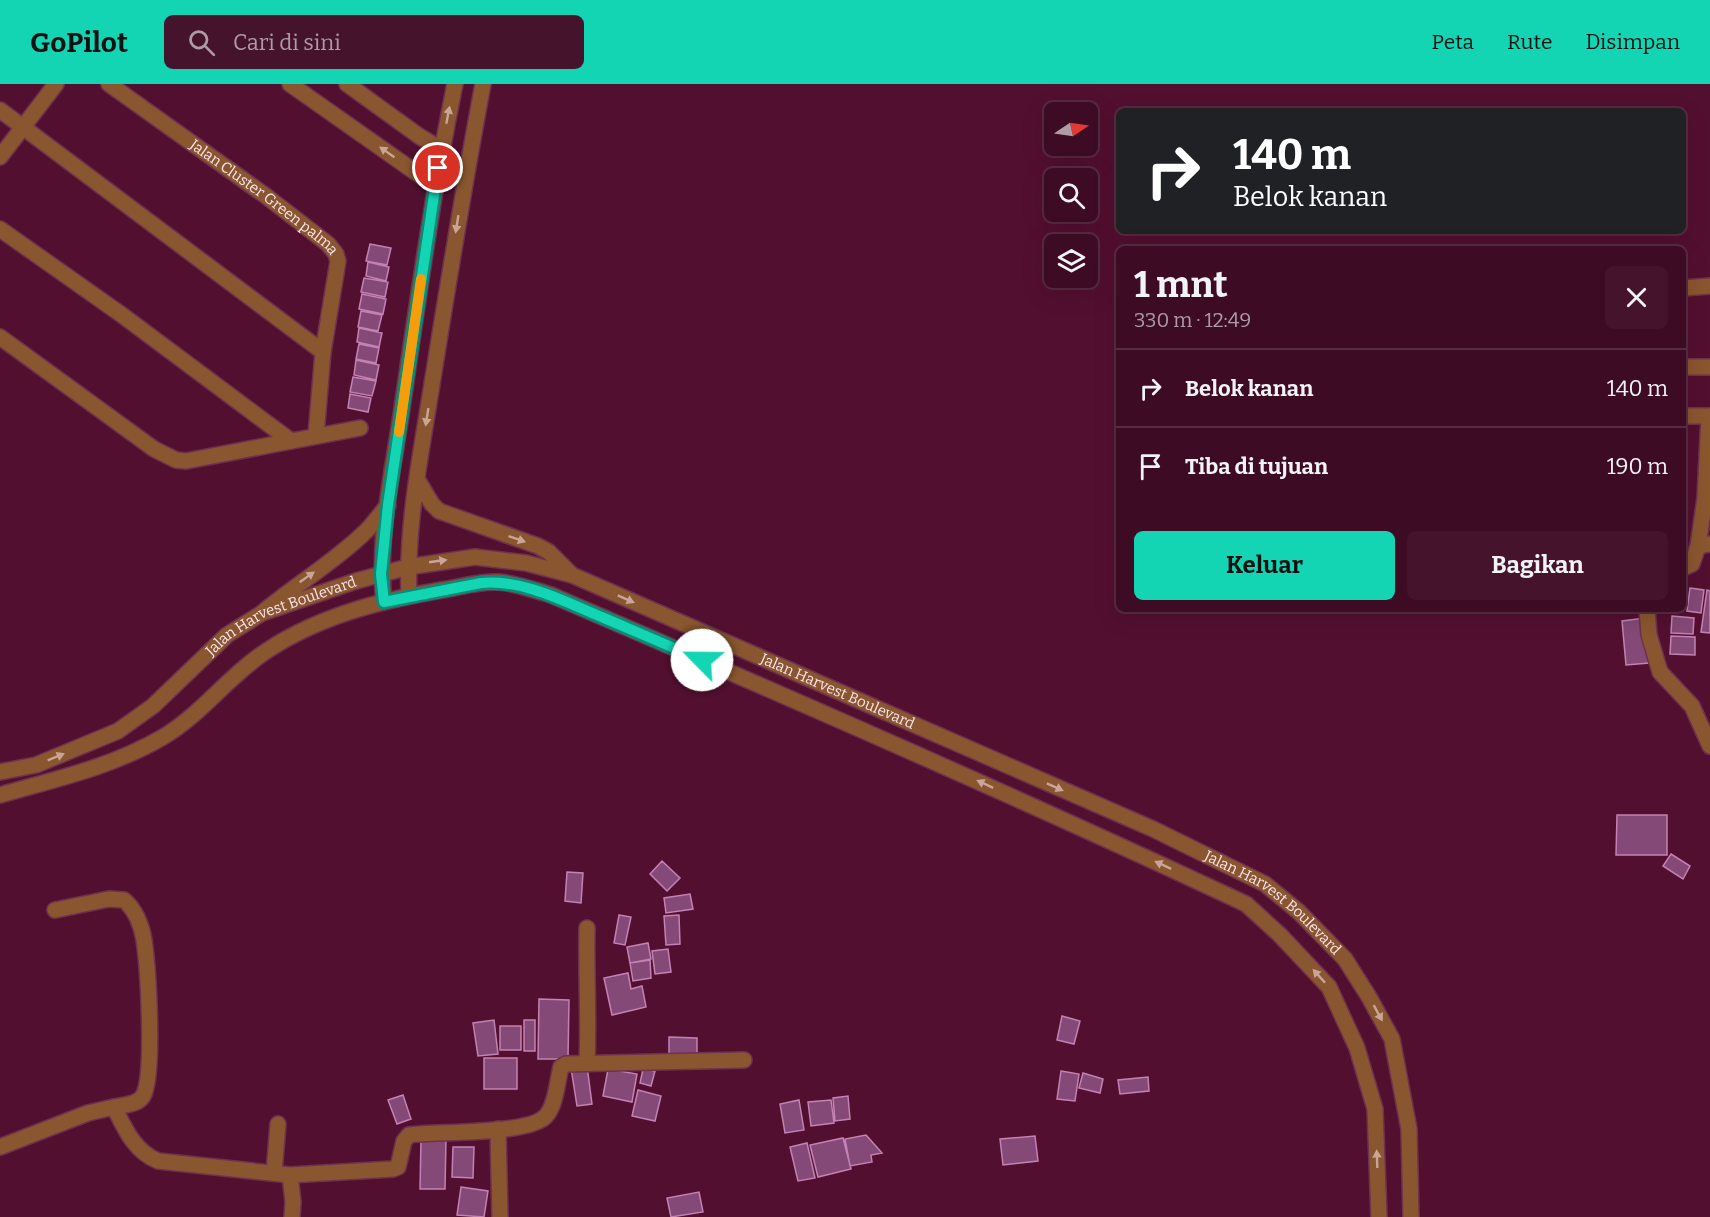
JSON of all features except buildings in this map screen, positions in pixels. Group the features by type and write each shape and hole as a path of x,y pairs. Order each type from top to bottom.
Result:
{"street":[{"path":"0,157 56,84"},
{"name":"Jalan Cluster Green palma","path":"109,84 266,196 328,244 336,254 338,261 323,352 316,435"},
{"path":"290,84 435,186"},
{"path":"347,84 442,150"},
{"path":"384,602 381,574 388,505 435,186 454,84"},
{"path":"409,596 408,567 417,479 460,205 483,84"},
{"path":"0,110 323,352"},
{"path":"0,229 122,315 291,441"},
{"path":"1686,288 1710,286"},
{"path":"0,336 154,449 176,460 186,461 360,428"},
{"path":"1686,367 1710,367"},
{"path":"1686,416 1709,416 1704,545 1692,564 1686,567"},
{"path":"417,479 432,504 439,511 538,546 549,552 572,575"},
{"path":"261,613 354,542 388,505"},
{"name":"Jalan Harvest Boulevard","path":"0,772 36,765 118,731 153,706 227,635 261,613 381,574 408,567 475,557 526,563 572,575 1153,830 1265,884 1299,912 1345,959 1392,1039 1409,1129 1411,1217"},
{"name":"Jalan Harvest Boulevard","path":"0,795 127,757 185,722 232,678 268,650 327,620 409,596 496,582 551,595 962,773 1246,904 1281,935 1329,987 1357,1048 1375,1109 1379,1217"},
{"path":"1647,612 1649,635 1660,672 1692,706 1710,746"},
{"path":"875,737 885,712"},
{"path":"0,1147 88,1113 140,1100 147,1082 148,999 144,939 134,911 124,900 109,899 55,910"},
{"path":"587,928 585,977 588,1024 587,1062"},
{"path":"114,1107 132,1142 152,1159 290,1175 393,1169 398,1167 404,1141 409,1135 509,1129 544,1118 552,1102 562,1066 573,1062 744,1060"},
{"path":"274,1173 278,1124"},
{"path":"498,1130 500,1217"},
{"path":"290,1175 292,1217"}],"slow traffic":[{"path":"399,432 421,279"}],"route":[{"path":"438,168 388,505 381,574 384,602 481,583 515,584 551,595 702,660"}]}
